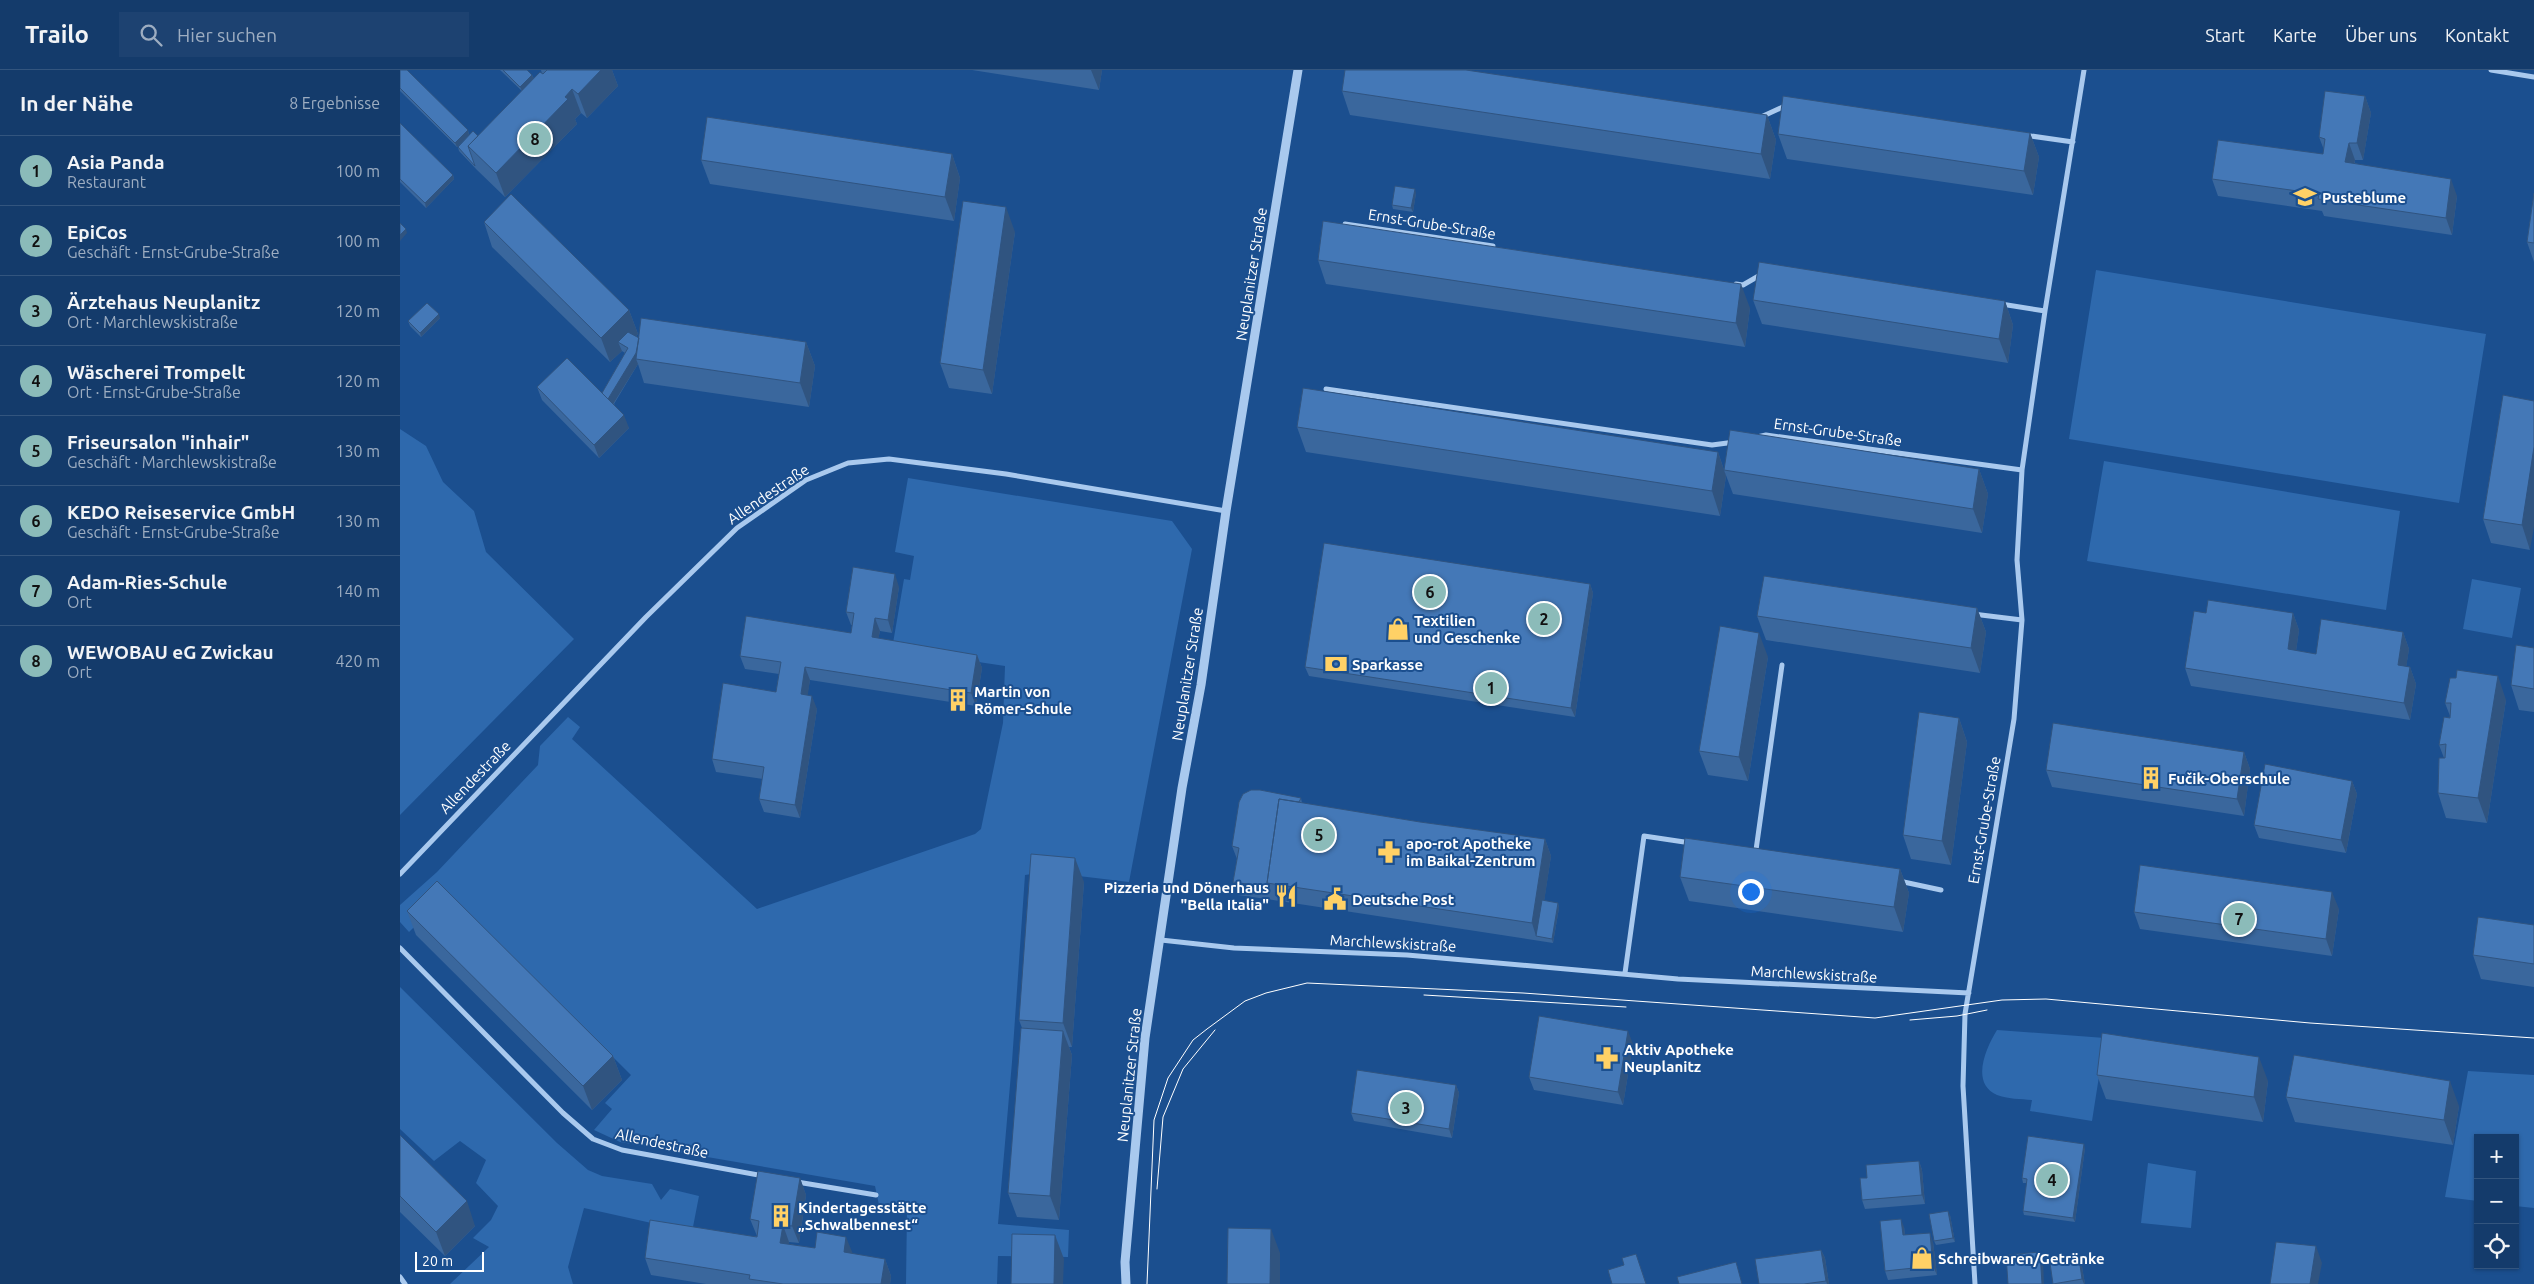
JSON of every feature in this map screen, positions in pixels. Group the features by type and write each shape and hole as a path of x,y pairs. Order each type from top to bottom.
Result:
{"street":[{"name":"Neuplanitzer Straße","path":"1126,1284 1125,1262 1141,1081 1182,788 1201,685 1226,512 1298,70"},
{"name":"Ernst-Grube-Straße","path":"1969,993 2014,719 2022,620 2017,560 2022,470 2045,311 2084,70"},
{"path":"2491,70 2534,77"},
{"path":"1754,116 1764,117 1795,100"},
{"path":"2016,134 2073,142"},
{"name":"Ernst-Grube-Straße","path":"1345,224 1500,248"},
{"path":"1733,283 1743,285 1766,271"},
{"path":"1996,303 2045,311"},
{"path":"1326,389 1712,445 1744,440"},
{"name":"Ernst-Grube-Straße","path":"1752,438 1766,435 2022,470"},
{"name":"Allendestraße","path":"400,874 646,617 730,534 806,480 848,463 889,459 1006,474 1226,512"},
{"path":"1964,613 2022,620"},
{"path":"1756,850 1782,664"},
{"path":"1624,973 1644,836 1700,844"},
{"path":"1746,849 1765,852"},
{"path":"1895,880 1941,890"},
{"name":"Marchlewskistraße","path":"1161,940 1234,948 1407,955 1678,979 1969,993"},
{"name":"Allendestraße","path":"400,948 563,1113 593,1139 622,1150 774,1178"},
{"path":"1969,993 1965,1027 1963,1086 1976,1284"},
{"path":"793,1181 876,1195"},
{"path":"400,1277 406,1284"}],"shaded area":[{"path":"2096,270 2486,334 2459,503 2069,439"},
{"path":"400,429 426,446 443,482 474,511 486,552 574,639 400,815"},
{"path":"2104,461 2400,511 2386,610 2087,561"},
{"path":"908,478 1172,521 1192,549 1129,882 1045,872 1025,875 998,1224 1069,1230 1068,1257 998,1256 997,1284 906,1284 907,1210 879,1205 875,1186 620,1142 594,1130 612,1109 605,1103 631,1075 465,910 447,895 409,932 400,922 400,905 437,872 538,765 540,746 568,717 580,727 572,739 757,909 975,834 981,829 1003,723 1005,666 892,649 904,579 910,580 914,556 895,552"},
{"path":"2472,579 2521,588 2512,638 2463,629"},
{"path":"400,987 557,1143 588,1170 602,1176 652,1184 661,1200 670,1189 699,1196 692,1232 584,1208 568,1267 573,1284 450,1284 489,1247 473,1238 491,1220 498,1206 476,1183 486,1160 460,1141 434,1161 400,1129"},
{"path":"1997,1030 2105,1038 2092,1121 2030,1111 2032,1100 2001,1096 1989,1090 1982,1074 1983,1065 1985,1055"},
{"path":"2468,1071 2534,1075 2534,1208 2519,1206 2519,1134 2474,1134 2474,1201 2445,1197"},
{"path":"2148,1163 2196,1171 2191,1228 2141,1223"}],"building":[{"path":"400,70 407,70 468,130 455,143 400,88"},
{"path":"503,70 527,70 532,75 520,87"},
{"path":"547,70 601,70 578,94 572,89 565,97 568,99 496,173 468,146 540,72 543,74"},
{"path":"1345,70 1466,70 1767,115 1761,154 1342,91"},
{"path":"2325,91 2365,96 2357,143 2349,143 2345,162 2451,179 2446,218 2318,199 2319,194 2212,179 2218,140 2323,154 2325,139 2319,137"},
{"path":"1783,96 2030,133 2024,171 1778,134"},
{"path":"707,117 952,154 945,197 701,160"},
{"path":"400,123 453,175 425,203 400,179"},
{"path":"473,131 478,136 468,146 475,166 458,147"},
{"path":"1395,186 1415,189 1411,208 1392,205"},
{"path":"2534,193 2534,243 2527,242"},
{"path":"511,194 629,310 601,338 484,222"},
{"path":"963,201 1006,207 983,370 940,363"},
{"path":"1323,221 1741,284 1736,323 1318,260"},
{"path":"400,223 406,229 400,235"},
{"path":"1759,262 2005,301 1999,339 1753,300"},
{"path":"427,303 439,314 420,333 408,321"},
{"path":"641,318 806,342 800,383 636,359"},
{"path":"628,332 639,338 636,353 608,399 602,393 628,348 618,342"},
{"path":"567,358 624,415 594,445 537,387"},
{"path":"1303,388 1718,452 1712,491 1297,427"},
{"path":"2503,395 2534,401 2534,447 2522,525 2483,519"},
{"path":"1730,430 1979,469 1973,509 1724,470"},
{"path":"1324,543 1590,584 1571,708 1305,667"},
{"name":"Martin von Römer-Schule","path":"853,567 895,574 888,620 875,618 872,637 977,655 971,693 805,667 801,694 812,696 795,805 759,799 764,767 712,759 723,683 776,692 781,662 740,656 746,616 851,633 854,613 846,612"},
{"path":"1764,576 1977,608 1971,648 1757,616"},
{"path":"2208,600 2293,613 2288,649 2316,654 2321,619 2403,632 2398,665 2410,667 2404,703 2185,668 2194,611 2206,613"},
{"path":"1720,626 1759,633 1739,757 1699,751"},
{"path":"2516,645 2534,648 2534,689 2511,685"},
{"path":"2457,670 2498,676 2478,798 2438,793 2439,758 2445,758 2446,744 2439,745 2444,717 2450,718 2451,703 2445,703 2450,678 2456,678"},
{"path":"1919,712 1959,718 1942,841 1903,835"},
{"name":"Fučik-Oberschule","path":"2053,723 2244,752 2237,799 2046,770"},
{"path":"2265,764 2352,781 2341,840 2254,825"},
{"path":"1251,790 1301,798 1299,802 1279,799 1268,887 1233,882 1239,848 1232,846 1239,802 1243,794"},
{"path":"1279,799 1420,822 1545,839 1532,923 1267,883"},
{"path":"1685,838 1900,869 1894,907 1680,877"},
{"path":"1031,854 1075,858 1063,1023 1019,1020"},
{"path":"2140,865 2332,892 2326,939 2134,912"},
{"path":"437,881 613,1056 583,1086 407,911"},
{"path":"1542,900 1558,903 1552,939 1536,936"},
{"path":"2478,917 2534,925 2534,964 2473,955"},
{"path":"1539,1016 1628,1031 1618,1092 1529,1077"},
{"path":"1021,1028 1063,1031 1050,1196 1008,1193"},
{"path":"2102,1033 2259,1057 2254,1097 2097,1075"},
{"path":"2294,1055 2450,1081 2444,1120 2286,1097"},
{"path":"1357,1070 1456,1085 1449,1129 1351,1113"},
{"path":"400,1135 467,1201 436,1232 400,1196"},
{"path":"2028,1136 2084,1144 2073,1218 2023,1211 2027,1179 2022,1178"},
{"path":"1919,1161 1922,1195 1862,1200 1860,1178 1867,1178 1866,1165"},
{"name":"Kindertagesstätte „Schwalbennest“","path":"758,1171 800,1178 792,1226 783,1225 780,1243 815,1248 817,1232 846,1237 844,1252 885,1259 881,1284 783,1284 749,1279 750,1275 645,1258 650,1220 757,1237 759,1221 750,1219"},
{"path":"1948,1211 1953,1238 1934,1241 1929,1214"},
{"path":"1901,1219 1903,1235 1930,1233 1933,1266 1885,1271 1880,1221"},
{"path":"1228,1228 1271,1229 1270,1284 1227,1284"},
{"path":"1012,1234 1055,1235 1054,1284 1011,1284"},
{"path":"2276,1242 2316,1246 2310,1284 2270,1284"},
{"path":"1821,1250 1826,1281 1804,1284 1759,1284 1755,1259"},
{"path":"2040,1252 2042,1284 2008,1284 2006,1255"},
{"path":"1636,1254 1646,1284 1612,1284 1608,1270 1624,1265 1622,1258"},
{"path":"2079,1258 2082,1279 2053,1284 2050,1263"},
{"path":"1736,1262 1742,1284 1679,1284 1677,1277"}],"tram line":[{"path":"1147,1284 1154,1120 1168,1078 1193,1040 1245,1001 1266,993 1307,983 1523,993 1875,1018 2002,1000 2046,999 2310,1023 2534,1038"},
{"path":"1424,995 1626,1007"},
{"path":"1910,1020 1957,1016 1987,1010"},
{"path":"1157,1189 1163,1117 1183,1069 1215,1030"}],"place":[{"name":"WEWOBAU eG Zwickau","path":"535,139"},
{"name":"Pusteblume","path":"2305,197"},
{"name":"KEDO Reiseservice GmbH","path":"1430,592"},
{"name":"EpiCos","path":"1544,619"},
{"name":"Textilien und Geschenke","path":"1398,629"},
{"name":"Sparkasse","path":"1336,664"},
{"name":"Asia Panda","path":"1491,688"},
{"name":"Martin von Römer-Schule","path":"958,700"},
{"name":"Fučik-Oberschule","path":"2151,778"},
{"name":"Friseursalon \"inhair\"","path":"1319,835"},
{"name":"apo-rot Apotheke im Baikal-Zentrum","path":"1389,852"},
{"name":"Pizzeria und Dönerhaus \"Bella Italia\"","path":"1286,896"},
{"name":"Deutsche Post","path":"1335,899"},
{"name":"Adam-Ries-Schule","path":"2239,919"},
{"name":"Aktiv Apotheke Neuplanitz","path":"1607,1058"},
{"name":"Ärztehaus Neuplanitz","path":"1406,1108"},
{"name":"Wäscherei Trompelt","path":"2052,1180"},
{"name":"Kindertagesstätte „Schwalbennest“","path":"781,1216"},
{"name":"Schreibwaren/Getränke","path":"1922,1258"}]}
